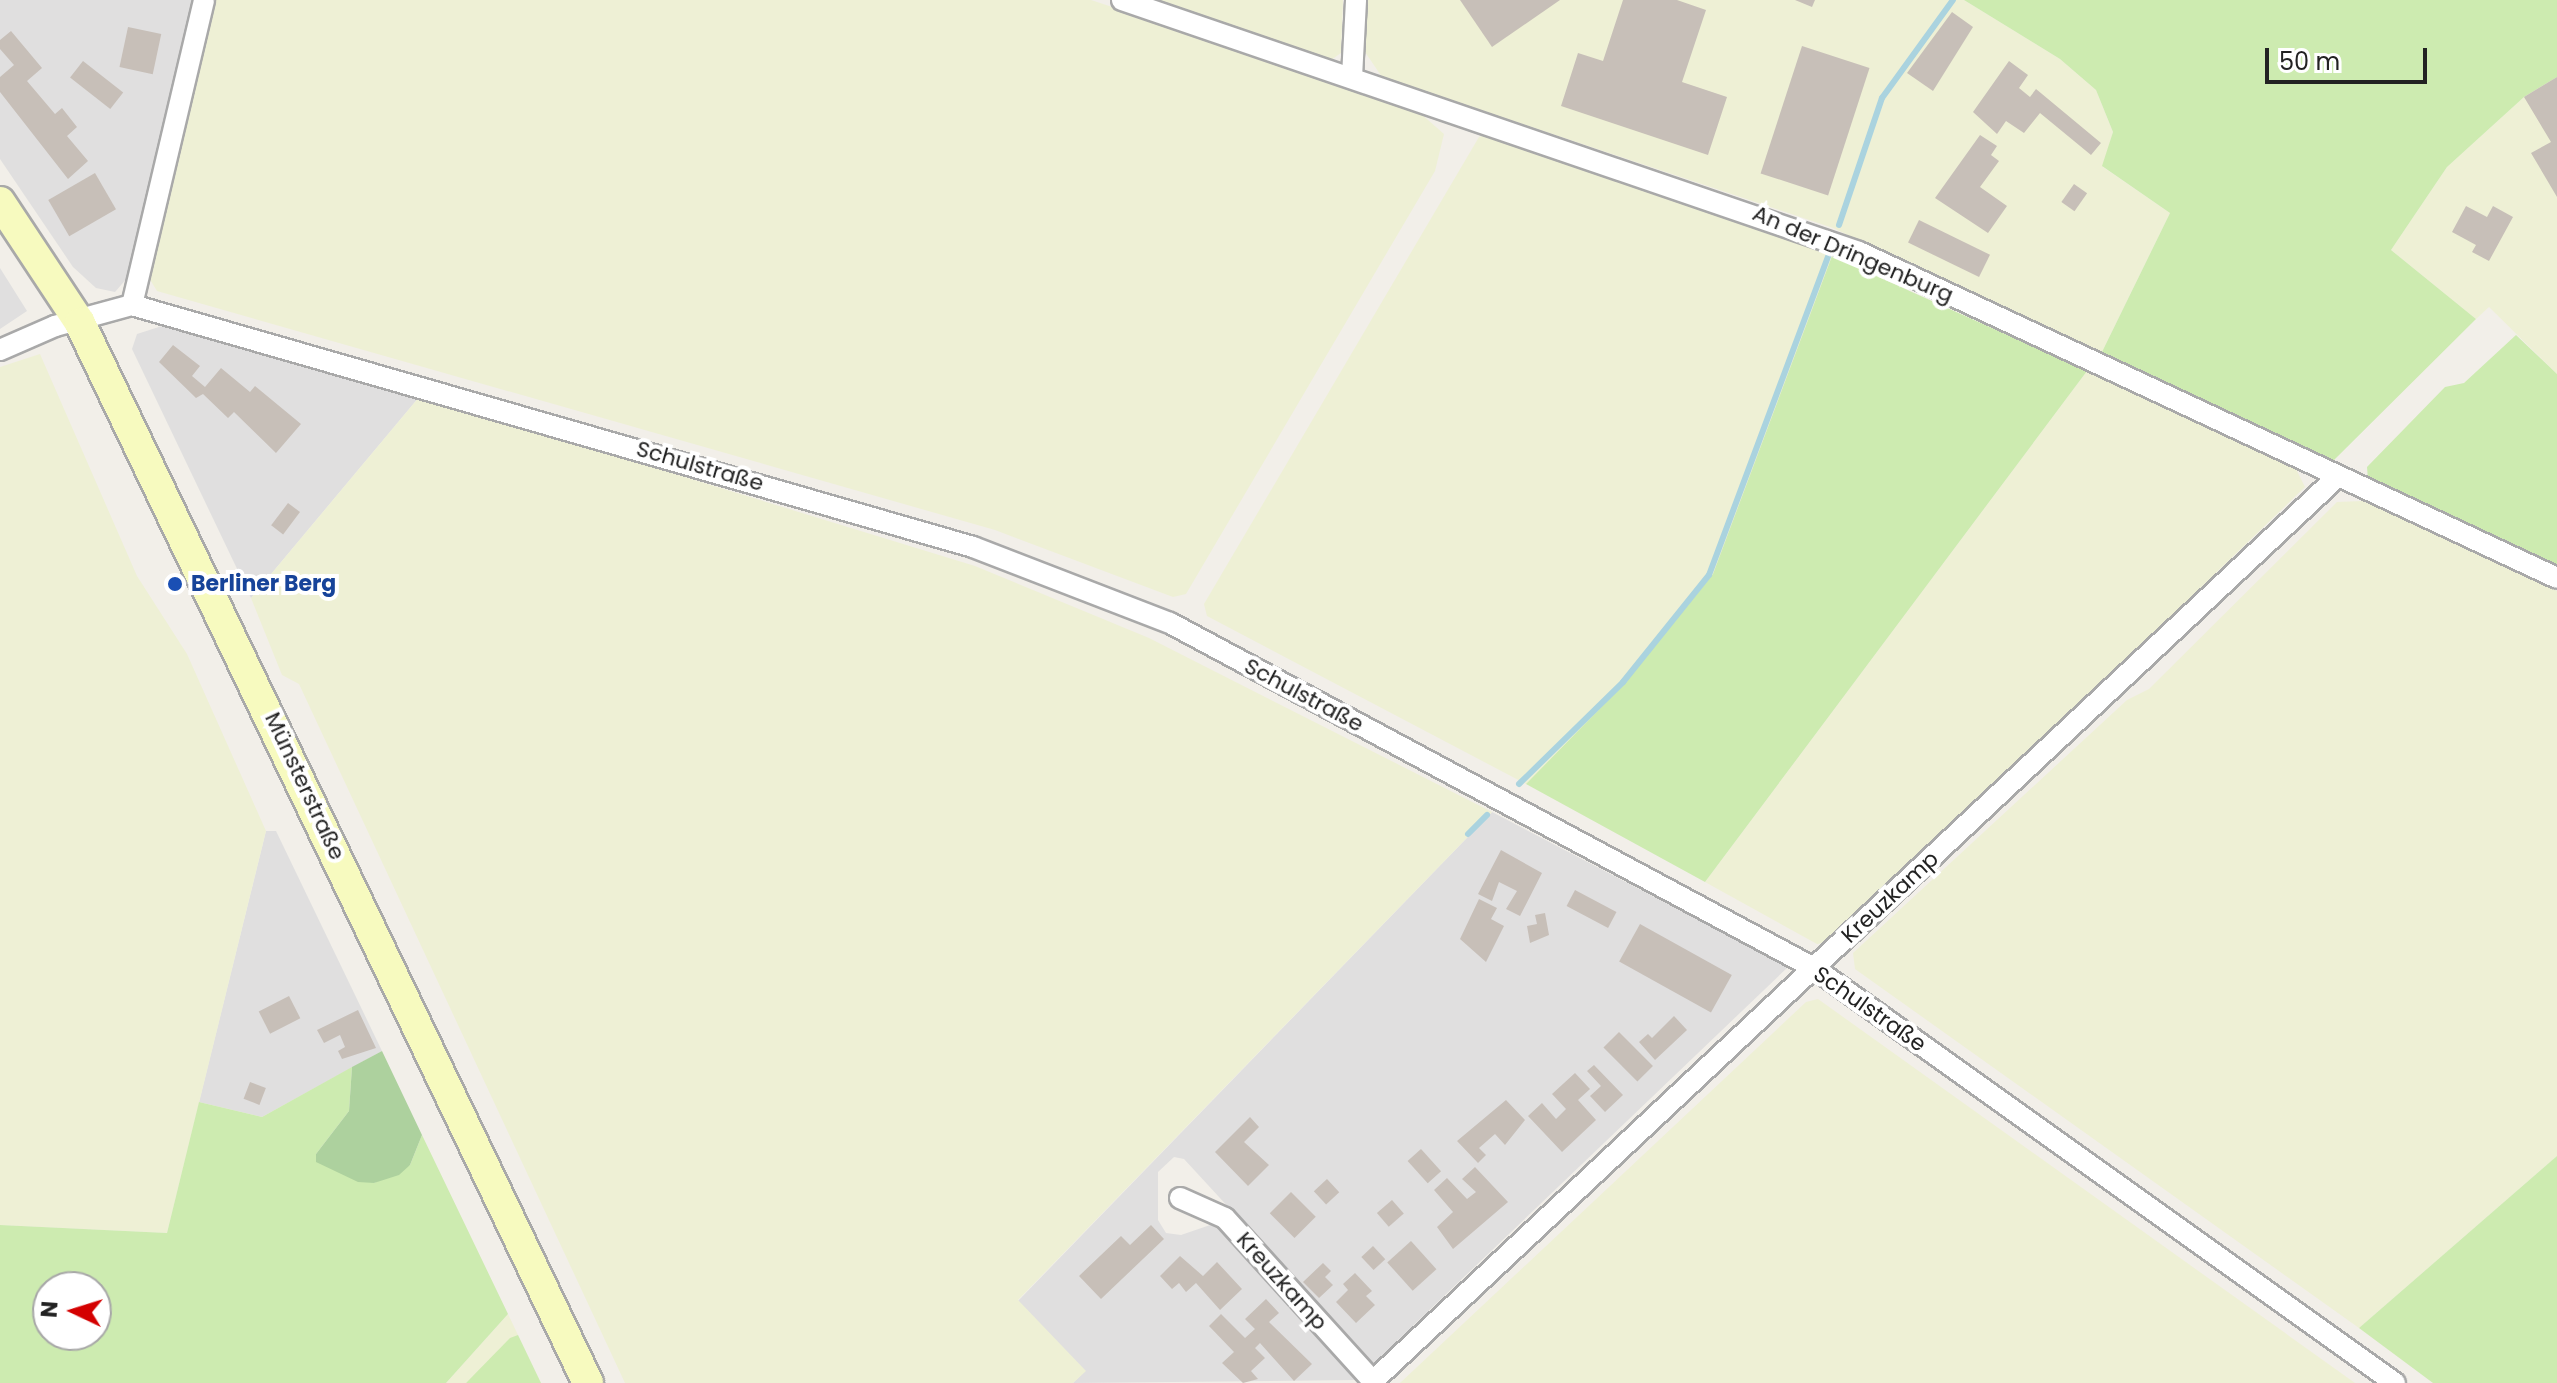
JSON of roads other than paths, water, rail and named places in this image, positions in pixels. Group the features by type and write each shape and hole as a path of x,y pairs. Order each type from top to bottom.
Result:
{"main road":[{"name":"Münsterstraße","path":"0,202 80,323 588,1383"}],"street":[{"path":"0,350 55,326 80,323 132,305 204,0"},
{"name":"An der Dringenburg","path":"1122,0 1859,252 2557,578"},
{"path":"1352,77 1356,0"},
{"name":"Schulstraße","path":"132,305 973,547 1170,623 1814,968 2395,1383"},
{"name":"Kreuzkamp","path":"1180,1198 1225,1218 1372,1382 2337,477"}],"waterway":[{"path":"1839,225 1882,98 1953,0"},
{"path":"1519,784 1623,682 1709,575 1828,257"},
{"path":"1468,834 1487,815"}],"place":[{"name":"Berliner Berg","path":"175,584"}]}
